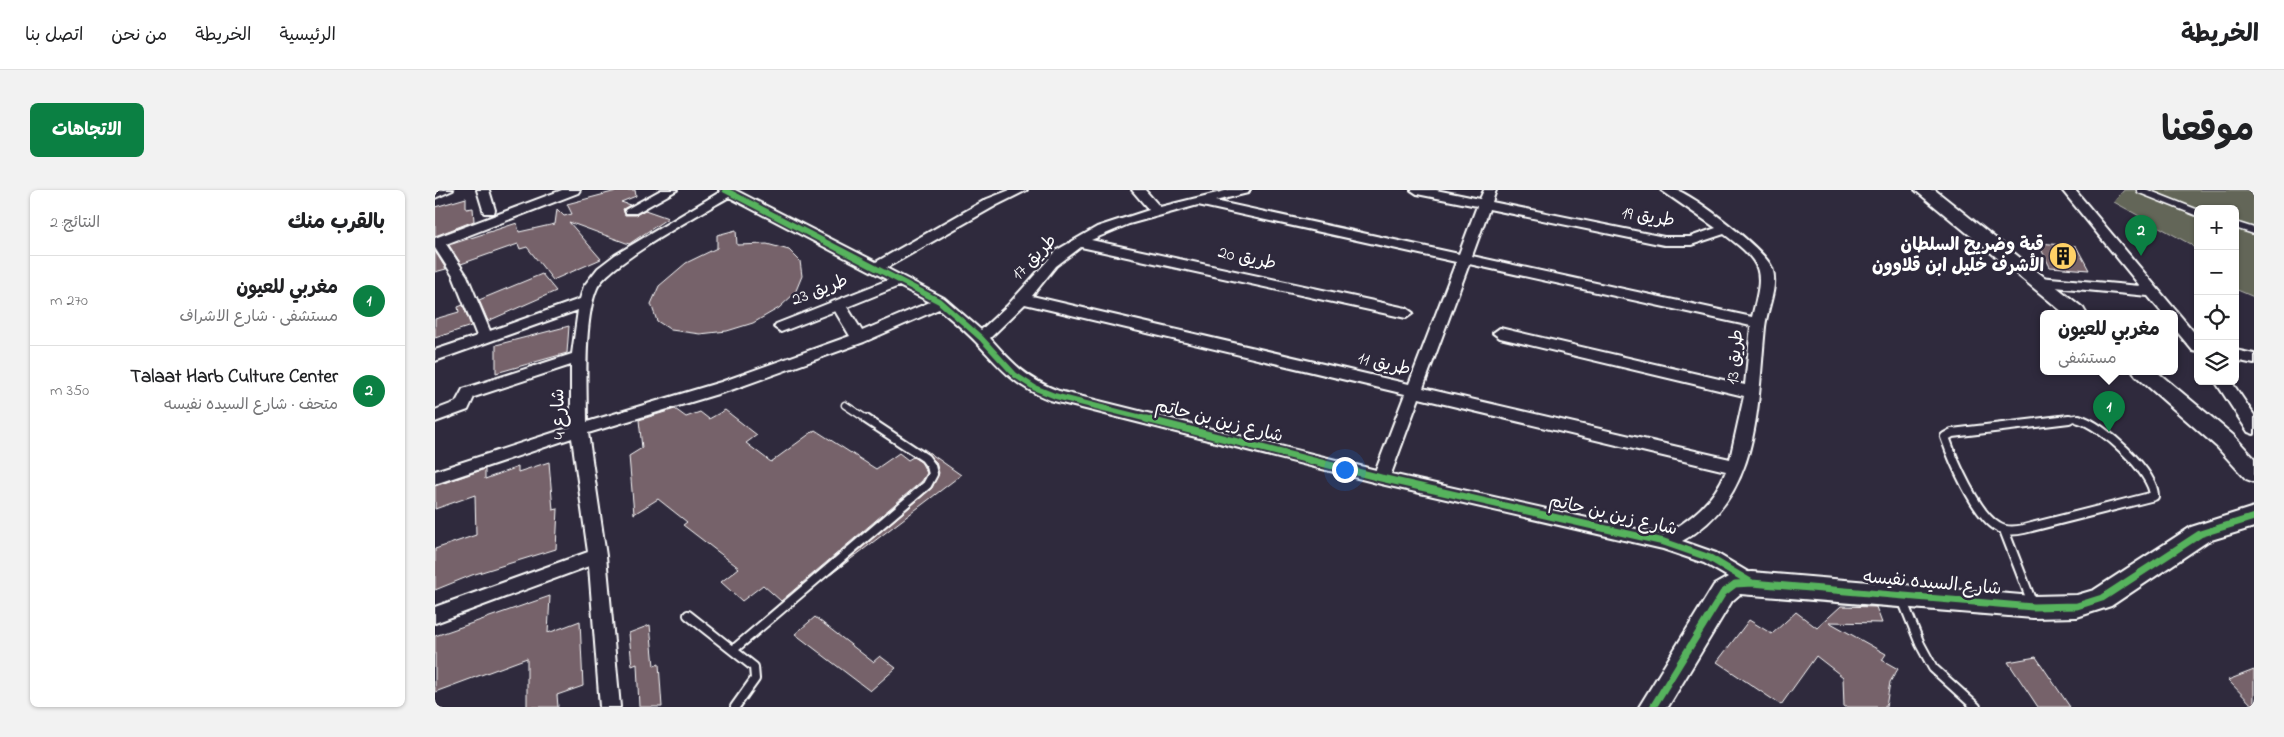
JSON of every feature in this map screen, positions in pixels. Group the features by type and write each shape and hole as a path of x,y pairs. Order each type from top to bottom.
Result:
{"street":[{"path":"435,194 447,190"},
{"path":"483,190 489,210"},
{"path":"485,338 460,276 437,242 574,190"},
{"path":"631,210 671,190"},
{"path":"876,268 993,202 1021,190"},
{"path":"1138,190 1157,212"},
{"name":"طريق 17","path":"981,338 1007,317 1048,266 1079,242 1105,230 1157,212 1244,190"},
{"name":"طريق 19","path":"1417,190 1664,241 1691,240 1725,229"},
{"path":"1381,478 1490,190"},
{"name":"طريق 13","path":"1664,542 1685,532 1703,518 1717,502 1737,467 1752,392 1758,323 1767,278 1764,265 1755,253 1725,229 1667,190"},
{"path":"1924,190 2072,310"},
{"path":"2067,190 2168,310"},
{"name":"شارع زين بن حاتم","path":"726,191 901,280 941,303 981,338 1015,375 1035,388 1055,396 1381,478 1664,542 1710,558 1752,583"},
{"name":"شارع 4","path":"610,707 597,556 579,430 579,357 585,302 591,286 603,271 620,258 726,191"},
{"path":"1201,202 1758,323"},
{"name":"طريق 20","path":"1079,242 1406,313"},
{"name":"طريق 23","path":"781,327 901,280"},
{"path":"2039,282 2153,292"},
{"name":"طريق 11","path":"1023,299 1737,467"},
{"path":"435,356 585,302"},
{"path":"435,478 579,430 726,386 859,338 941,303"},
{"path":"838,304 859,338"},
{"path":"2178,323 2194,342"},
{"path":"1500,333 1752,392"},
{"path":"2239,356 2254,359"},
{"path":"435,416 462,406 468,394 579,357"},
{"path":"2148,375 2225,441 2254,472"},
{"path":"2226,385 2254,428"},
{"name":"شارع السيده نفيسه","path":"1653,707 1723,593 1735,584 1752,583 2033,607 2077,606 2102,598 2201,534 2254,517"},
{"path":"435,615 597,556"}],"lane":[{"path":"2140,190 2194,211"},
{"path":"2239,226 2254,231"},
{"path":"733,650 927,485 933,474 931,466 925,458 845,405"},
{"path":"2004,530 2019,530 2063,517 2129,506 2154,496 2155,488 2098,426 2083,419 2076,418 1947,434 1945,437 1946,441 1983,511 1995,526 2004,530 2033,607"},
{"path":"1902,597 1919,644 1933,668 1977,707"},
{"path":"688,615 754,667 756,672 755,679 735,707"}],"green space":[{"path":"2124,190 2254,190 2254,297 2239,291 2239,205 2194,205 2194,248 2114,202"}],"building":[{"path":"620,190 635,190 636,196 621,202 630,205 623,209 625,215 636,215 645,210 668,218 629,244 569,222 601,259 553,280 527,247 520,249 518,244 461,264 449,245 517,223 519,232 555,224 557,209 564,216 572,214 567,204"},
{"path":"466,198 466,209 473,208 474,221 435,236 435,207"},
{"path":"736,230 737,245 767,244 789,250 800,261 802,276 795,293 779,308 753,323 727,331 700,334 671,330 657,321 651,304 659,286 686,263 717,248 717,235"},
{"name":"قبة وضريح السلطان الأشرف خليل ابن قلاوون","path":"2038,243 2076,246 2089,270 2050,267"},
{"path":"435,251 446,269 435,272"},
{"path":"542,274 556,291 488,321 479,300"},
{"path":"463,305 471,326 435,338 435,319 459,312 458,307"},
{"path":"569,326 567,353 496,373 496,345"},
{"path":"675,409 686,417 700,412 709,419 725,410 757,435 746,443 771,462 815,430 876,469 899,453 908,460 913,457 921,462 927,473 922,481 781,601 763,585 742,601 721,582 739,568 683,525 687,522 658,499 634,514 629,456 642,448 639,420"},
{"path":"923,449 961,475 830,575 932,488 939,473 936,462"},
{"path":"549,462 553,510 558,509 556,549 472,575 435,590 435,549 476,535 475,495 435,509 435,486 485,469 485,479 518,467 518,472"},
{"path":"550,596 548,633 580,621 583,686 557,695 558,707 527,707 527,658 435,692 435,636"},
{"path":"1841,606 1876,607 1882,623 1829,622 1886,654 1882,660 1898,669 1890,682 1886,707 1844,707 1843,677 1816,656 1781,705 1717,662 1749,620 1772,634 1796,612 1817,628"},
{"path":"815,617 873,662 880,656 896,668 870,691 795,634"},
{"path":"650,625 654,666 659,664 662,707 639,707 637,664 632,666 629,633"},
{"path":"2036,657 2070,707 2038,707 2008,662"},
{"path":"2254,670 2254,707 2228,680"}],"cycle path":[{"path":"725,190 939,301 981,338 1015,375 1035,388 1055,396 1381,478 1664,542 1710,558 1752,583"},
{"path":"1653,707 1723,593 1735,584 1752,583 2033,607 2077,606 2102,598 2200,534 2254,517"}],"place":[{"name":"قبة وضريح السلطان الأشرف خليل ابن قلاوون","path":"2063,256"},
{"name":"Talaat Harb Culture Center","path":"2141,256"},
{"name":"مغربي للعيون","path":"2109,432"}]}
